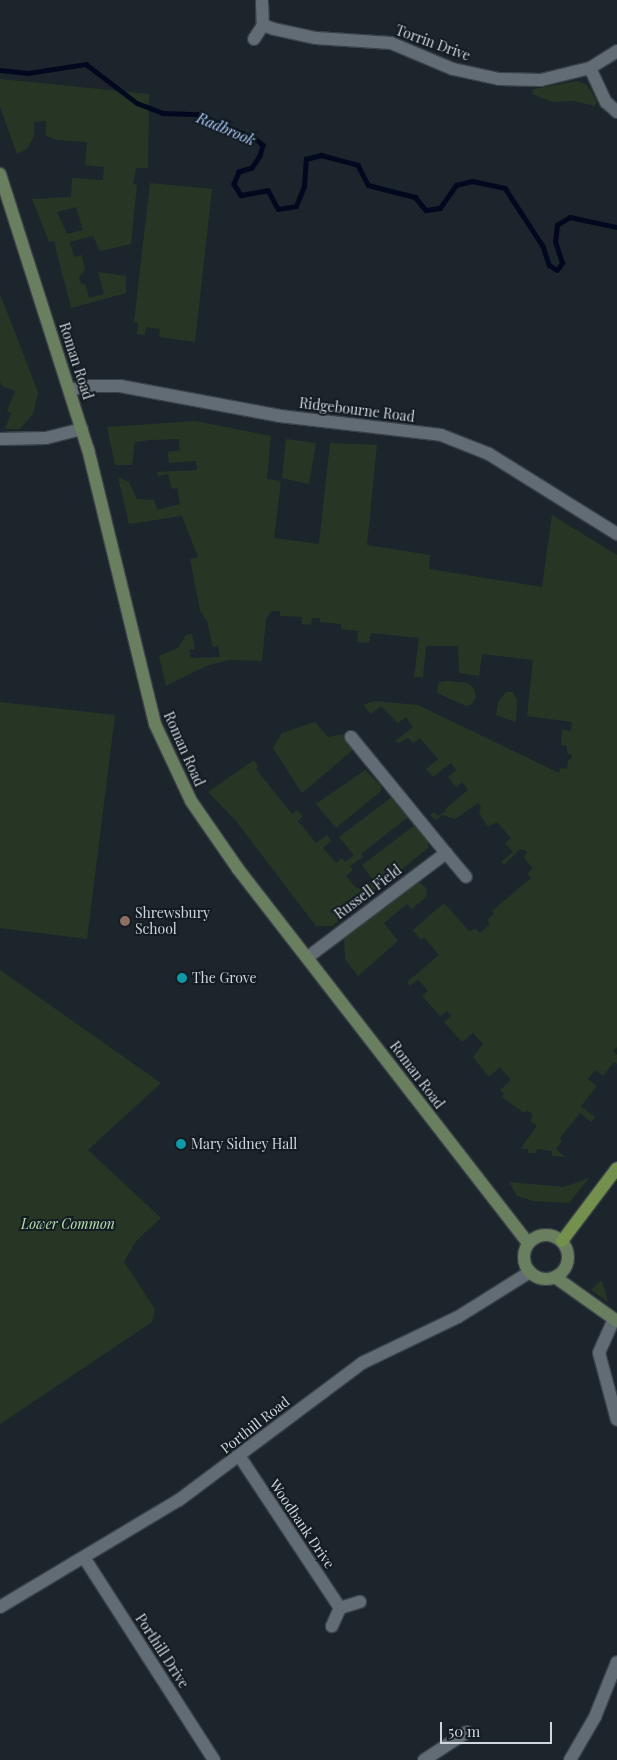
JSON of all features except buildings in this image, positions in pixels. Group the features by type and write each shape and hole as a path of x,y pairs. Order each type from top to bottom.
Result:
{"main road":[{"name":"Roman Road","path":"0,174 82,430 155,724 191,801 238,869 528,1243"},
{"path":"562,1241 617,1168"},
{"path":"541,1235 550,1235 562,1241 569,1259 566,1268 555,1277 544,1279 530,1272 524,1260 528,1243 541,1235"},
{"path":"555,1277 616,1320"}],"street":[{"path":"254,39 263,25 262,2"},
{"name":"Torrin Drive","path":"263,25 316,38 391,43 453,69 499,79 541,80 590,68 617,51"},
{"path":"590,68 606,102 617,112"},
{"name":"Ridgebourne Road","path":"70,390 88,386 120,386 280,416 442,435 489,454 617,534"},
{"path":"0,438 46,438 82,430"},
{"path":"351,737 466,877"},
{"name":"Russell Field","path":"308,957 446,853"},
{"name":"Porthill Road","path":"0,1607 85,1559 179,1500 240,1457 362,1363 458,1317 530,1272"},
{"path":"616,1320 599,1354 617,1420"},
{"name":"Woodbank Drive","path":"240,1457 340,1608"},
{"name":"Porthill Drive","path":"85,1559 214,1760"},
{"path":"332,1626 340,1608 360,1602"},
{"path":"570,1760 595,1717 617,1662"},
{"path":"424,1760 467,1732"}],"green space":[{"path":"0,79 149,94 148,168 136,168 133,184 137,185 131,244 100,251 93,236 70,242 74,257 82,255 85,270 79,277 81,284 85,284 89,298 104,294 98,272 126,276 126,293 71,308 54,241 49,242 32,199 71,197 72,178 103,180 104,167 85,165 87,142 57,140 46,136 46,121 34,122 34,136 27,149 17,154 0,107","holes":["76,207 83,230 67,234 57,212"]},
{"path":"577,81 587,85 597,102 594,106 574,101 553,102 532,94 534,89"},
{"path":"150,183 212,189 195,342 159,337 160,329 146,327 145,335 137,334 138,323 134,322"},
{"path":"0,294 38,392 33,414 20,429 5,429 11,413 7,411 15,391 2,386 0,381"},
{"path":"195,421 271,436 267,479 281,481 274,538 319,544 330,443 377,445 367,545 430,555 429,569 542,587 552,515 617,555 617,1047 613,1051 617,1055 617,1064 614,1062 603,1076 595,1070 588,1079 597,1086 581,1106 595,1117 591,1122 580,1113 560,1138 562,1141 556,1149 565,1157 552,1156 552,1151 537,1149 536,1153 528,1153 528,1149 521,1148 537,1126 530,1121 533,1115 527,1110 524,1113 502,1097 504,1094 500,1090 511,1080 500,1067 489,1077 473,1057 483,1044 473,1033 462,1042 444,1022 451,1016 447,1011 440,1016 422,996 428,991 418,979 410,986 407,982 439,955 424,937 421,940 413,930 444,903 469,931 476,929 480,933 490,924 487,920 494,914 492,911 531,878 527,874 533,868 524,858 527,851 520,849 504,865 501,862 513,852 505,843 511,838 497,822 488,827 479,813 481,807 478,803 455,819 443,815 436,820 430,815 434,812 438,816 446,811 445,809 468,790 462,782 456,787 448,777 456,770 451,763 433,777 426,769 438,759 420,738 413,743 408,738 399,743 395,741 413,727 406,717 398,723 381,706 371,714 363,705 374,701 418,705 559,773 560,768 567,769 568,761 571,759 572,755 567,753 567,746 561,745 562,730 571,731 572,722 527,716 533,660 482,654 479,676 459,673 458,646 426,646 423,677 414,677 419,638 371,633 369,643 357,642 358,631 341,629 341,624 320,622 320,618 312,618 311,625 302,624 302,617 280,616 280,611 272,611 266,619 262,661 229,660 206,666 166,686 159,656 178,648 186,635 192,634 195,649 189,650 191,658 220,657 218,646 213,647 207,621 200,611 190,559 198,557 182,516 129,524 118,477 129,482 137,499 154,500 157,510 180,504 177,488 172,489 168,474 158,476 157,472 197,470 196,461 169,463 168,452 180,450 179,439 151,440 135,442 132,465 115,465 107,427"},
{"path":"286,439 316,443 309,484 282,478"},
{"path":"439,682 467,683 474,688 476,697 472,704 466,706 437,693"},
{"path":"506,692 513,692 517,700 516,722 496,715 498,702"},
{"path":"0,702 115,715 87,939 0,928"},
{"path":"315,722 328,737 343,734 354,749 302,793 273,748 282,733"},
{"path":"254,760 258,767 256,769 292,814 297,810 303,816 298,821 316,843 327,835 331,841 323,848 336,863 342,858 345,862 354,855 339,837 392,797 408,817 361,854 363,857 350,866 353,870 346,876 356,888 363,888 373,880 362,865 415,825 428,841 428,848 332,926 316,926 236,821 208,792"},
{"path":"365,770 381,786 381,791 336,828 316,804"},
{"path":"417,880 427,889 426,897 412,909 407,904 384,923 398,941 358,976 345,959 344,938"},
{"name":"Lower Common","path":"0,970 161,1083 88,1150 161,1218 136,1241 124,1262 155,1309 152,1322 0,1424"},
{"path":"589,1178 569,1203 533,1201 517,1196 509,1182 564,1187"},
{"path":"602,1281 608,1302 591,1290"}],"waterway":[{"name":"Radbrook","path":"0,70 28,73 86,64 137,103 163,113 198,114 256,139 263,145 260,156 252,168 239,172 234,184 241,195 268,190 278,209 296,206 304,186 306,159 321,155 358,165 368,185 415,197 426,210 440,208 456,185 472,181 505,188 543,246 549,265 557,270 562,263 555,242 557,225 570,217 617,227"}],"place":[{"name":"Shrewsbury School","path":"125,921"},
{"name":"The Grove","path":"182,978"},
{"name":"Mary Sidney Hall","path":"181,1144"}]}
